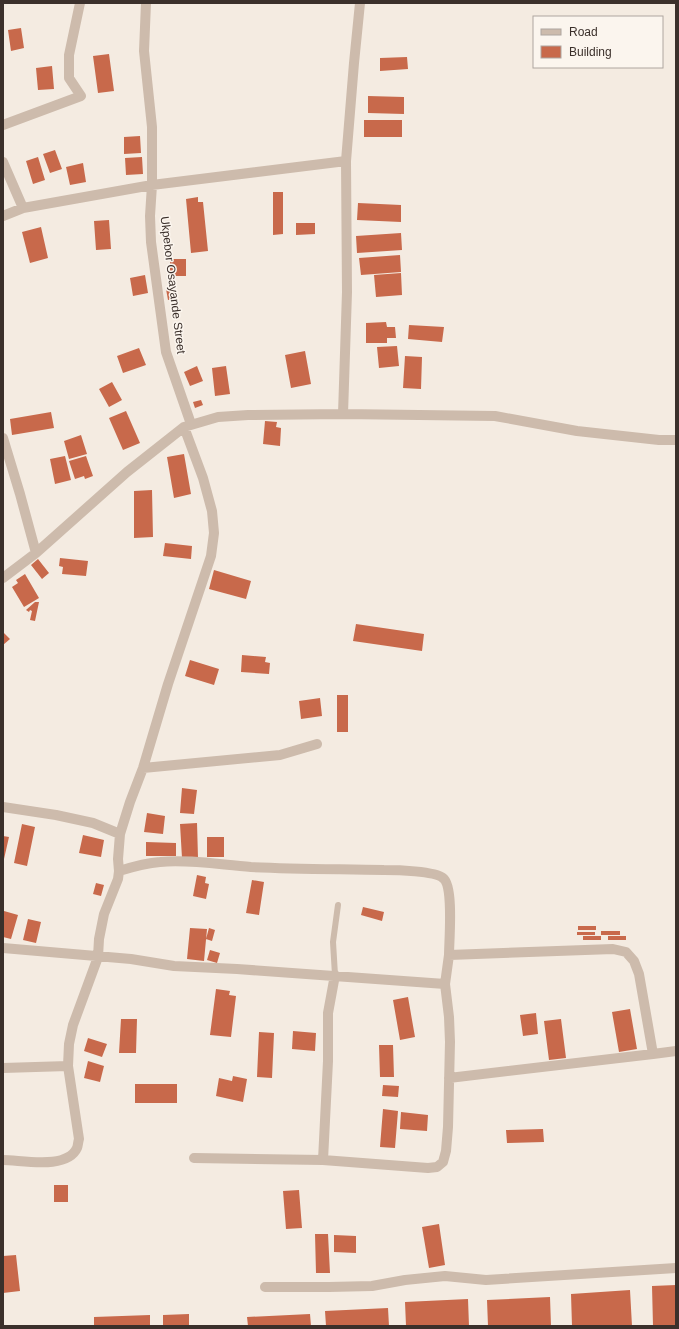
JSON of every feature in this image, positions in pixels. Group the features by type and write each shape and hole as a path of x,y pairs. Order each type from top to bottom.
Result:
{"street":[{"path":"3,125 81,96 69,78 69,55 80,3"},
{"name":"Ukpebor Osayande Street","path":"3,1160 46,1162 59,1161 69,1156 77,1149 79,1139 68,1066 72,1025 98,957 104,914 118,879 120,834 143,768 168,684 211,556 214,534 212,511 166,352 151,242 150,216 152,185 152,127 144,51 146,3"},
{"path":"343,414 347,292 346,161 360,3"},
{"path":"3,216 23,208 152,185 346,161"},
{"path":"3,162 23,208"},
{"path":"3,578 36,553 127,472 187,426 218,417 248,415 343,414 495,416 577,431 660,440 676,440"},
{"path":"3,438 36,553"},
{"path":"143,768 280,755 317,744"},
{"path":"3,807 71,818 92,823 120,834"},
{"path":"119,871 155,862 251,867 393,870 438,874 445,879 448,886 450,896 449,955 445,984 450,1036 448,1127 446,1151 443,1162 437,1167 428,1168 323,1160 194,1158"},
{"path":"3,948 131,959 174,966 335,975 445,984"},
{"path":"449,955 613,949 626,952 634,961 639,974 653,1054"},
{"path":"323,1160 328,1061 328,1013 335,975"},
{"path":"449,1078 676,1051"},
{"path":"3,1068 68,1066"},
{"path":"264,1287 372,1286 405,1280 445,1276 486,1280 676,1268"}],"lane":[{"path":"335,975 333,942 338,905"}],"building":[{"path":"21,28 24,48 11,51 8,30"},
{"path":"109,54 114,91 98,93 93,56"},
{"path":"407,57 408,69 380,71 380,58"},
{"path":"52,66 54,89 38,90 36,68"},
{"path":"368,96 404,97 404,114 368,113"},
{"path":"364,120 402,120 402,137 364,137"},
{"path":"140,136 141,153 124,154 124,137"},
{"path":"55,150 62,169 50,173 43,154"},
{"path":"38,157 45,180 33,184 26,161"},
{"path":"142,157 143,174 126,175 125,158"},
{"path":"83,163 86,182 70,185 66,167"},
{"path":"273,192 283,192 283,234 273,235"},
{"path":"198,197 198,202 203,202 208,251 191,253 186,199"},
{"path":"358,203 401,205 401,222 357,220"},
{"path":"109,220 111,249 96,250 94,221"},
{"path":"296,223 315,223 315,234 296,235"},
{"path":"41,227 48,258 30,263 22,232"},
{"path":"401,233 402,250 357,253 356,236"},
{"path":"400,255 401,272 361,275 359,258"},
{"path":"170,259 186,259 186,276 170,276"},
{"path":"401,273 402,295 376,297 374,275"},
{"path":"145,275 148,293 133,296 130,278"},
{"path":"174,288 175,299 168,300 166,289"},
{"path":"386,322 387,327 395,327 396,338 387,338 387,343 366,343 366,323"},
{"path":"409,325 444,327 442,342 408,339"},
{"path":"397,346 399,366 379,368 377,347"},
{"path":"139,348 146,365 123,373 117,356"},
{"path":"305,351 311,384 291,388 285,355"},
{"path":"405,356 422,357 421,389 403,388"},
{"path":"197,366 203,381 190,386 184,372"},
{"path":"226,366 230,394 215,396 212,368"},
{"path":"112,382 122,400 109,407 99,389"},
{"path":"201,400 203,405 195,408 193,402"},
{"path":"126,411 140,443 123,450 109,418"},
{"path":"51,412 54,428 12,435 10,419"},
{"path":"265,421 277,422 276,427 281,428 280,446 263,444"},
{"path":"81,435 87,454 69,459 64,441"},
{"path":"184,454 191,494 174,498 167,457"},
{"path":"65,456 71,480 55,484 50,459"},
{"path":"86,456 93,476 85,479 84,476 75,479 69,461"},
{"path":"152,490 153,537 134,538 134,491"},
{"path":"165,543 192,546 191,559 163,556"},
{"path":"60,558 88,561 86,576 62,574 63,567 59,566"},
{"path":"38,559 49,573 42,579 31,565"},
{"path":"214,570 251,581 246,599 209,589"},
{"path":"25,574 39,598 24,607 12,587 18,583 16,580"},
{"path":"35,602 39,602 35,621 30,620 32,611 30,610 29,612 26,610"},
{"path":"356,624 424,634 422,651 353,641"},
{"path":"3,632 10,639 3,645"},
{"path":"242,655 266,657 265,662 270,663 269,674 241,672"},
{"path":"190,660 219,669 214,685 185,676"},
{"path":"337,695 348,695 348,732 337,732"},
{"path":"320,698 322,716 301,719 299,701"},
{"path":"182,788 197,790 194,814 180,813"},
{"path":"147,813 165,816 163,834 144,832"},
{"path":"197,823 198,858 182,858 180,824"},
{"path":"22,824 35,827 27,866 14,863"},
{"path":"83,835 104,840 101,857 79,853"},
{"path":"3,836 9,837 4,859 3,858"},
{"path":"207,837 224,837 224,857 207,857"},
{"path":"146,842 176,843 176,856 146,856"},
{"path":"197,875 206,877 205,883 209,884 206,899 193,896"},
{"path":"252,880 264,882 259,915 246,913"},
{"path":"96,883 104,885 101,896 93,894"},
{"path":"363,907 384,912 382,921 361,915"},
{"path":"4,911 18,915 11,939 3,937"},
{"path":"28,919 41,922 36,943 23,940"},
{"path":"578,926 596,926 596,930 578,930"},
{"path":"190,928 207,929 204,961 187,959"},
{"path":"209,928 215,930 212,941 206,939"},
{"path":"601,931 620,931 620,935 601,935"},
{"path":"577,932 595,932 595,935 577,935"},
{"path":"583,936 601,936 601,940 583,940"},
{"path":"608,936 626,936 626,940 608,940"},
{"path":"210,950 220,953 217,963 207,960"},
{"path":"216,989 230,991 229,995 236,996 231,1037 210,1035"},
{"path":"408,997 415,1037 400,1040 393,1000"},
{"path":"630,1009 637,1049 619,1052 612,1012"},
{"path":"536,1013 538,1034 523,1036 520,1015"},
{"path":"121,1019 137,1019 136,1053 119,1053"},
{"path":"561,1019 566,1058 549,1060 544,1021"},
{"path":"293,1031 316,1033 315,1051 292,1049"},
{"path":"259,1032 274,1033 272,1078 257,1077"},
{"path":"88,1038 107,1044 102,1057 84,1051"},
{"path":"379,1045 393,1045 394,1077 380,1077"},
{"path":"88,1061 104,1066 100,1082 84,1078"},
{"path":"233,1076 247,1079 243,1102 216,1096 219,1078 232,1081"},
{"path":"135,1084 177,1084 177,1103 135,1103"},
{"path":"383,1085 399,1086 398,1097 382,1096"},
{"path":"383,1109 398,1111 395,1148 380,1147"},
{"path":"401,1112 428,1115 427,1131 400,1129"},
{"path":"543,1129 544,1142 507,1143 506,1130"},
{"path":"54,1185 68,1185 68,1202 54,1202"},
{"path":"299,1190 302,1228 286,1229 283,1191"},
{"path":"439,1224 445,1265 429,1268 422,1227"},
{"path":"315,1234 328,1234 330,1273 316,1273"},
{"path":"334,1235 356,1236 356,1253 334,1252"},
{"path":"16,1255 20,1291 3,1293 3,1256"},
{"path":"676,1285 676,1326 653,1326 652,1286"},
{"path":"630,1290 632,1326 572,1326 571,1294"},
{"path":"550,1297 551,1326 488,1326 487,1300"},
{"path":"468,1299 469,1326 406,1326 405,1302"},
{"path":"388,1308 389,1326 326,1326 325,1311"},
{"path":"189,1314 189,1326 163,1326 163,1315"},
{"path":"310,1314 311,1326 248,1326 247,1317"},
{"path":"150,1315 150,1326 94,1326 94,1317"}]}
